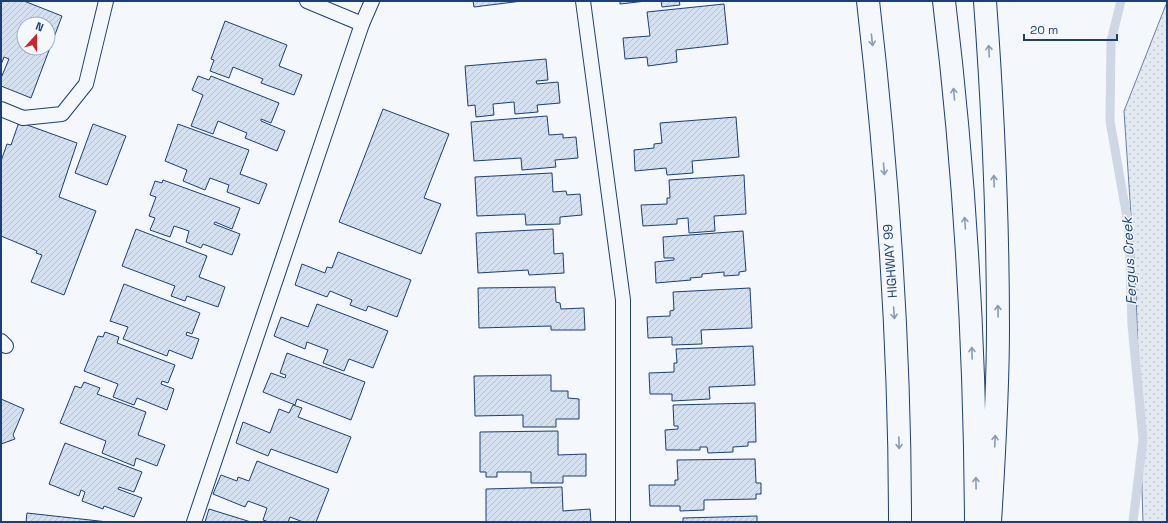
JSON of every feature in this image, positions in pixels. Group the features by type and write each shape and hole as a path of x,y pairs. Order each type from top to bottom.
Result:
{"highway":[{"name":"HIGHWAY 99","path":"868,1 881,138 894,320 900,522"},
{"path":"944,1 958,131 969,293 976,522"},
{"path":"985,1 993,145 998,329 995,432 990,522"}],"lane":[{"path":"1,109 23,118 62,114 86,84 106,1"},
{"path":"307,1 362,24"},
{"path":"194,522 362,24 372,1"},
{"path":"583,1 623,300 623,522"}],"shaded area":[{"path":"1167,2 1167,522 1143,522 1136,290 1124,111"}],"building":[{"path":"1,1 24,1 62,16 56,32 56,16 16,16 16,56 47,56 31,98 1,86 1,78 9,59 4,57 1,65"},
{"path":"473,1 522,1 474,7"},
{"path":"620,1 646,1 620,4"},
{"path":"661,1 679,1 680,5 662,7"},
{"path":"724,4 728,44 676,50 677,62 648,66 647,57 625,59 623,38 650,36 647,12"},
{"path":"225,21 287,45 279,66 302,75 294,95 261,83 263,79 233,67 229,78 210,71 214,60 211,59"},
{"path":"546,59 548,80 536,81 537,84 558,82 560,103 537,105 538,112 515,114 514,102 493,104 494,115 476,117 475,105 468,106 465,66"},
{"path":"198,76 209,80 211,76 279,103 271,123 261,119 261,121 285,131 277,151 245,138 247,133 218,121 213,134 191,126 203,95 192,90"},
{"path":"383,109 449,134 424,198 441,204 421,254 339,222"},
{"path":"547,116 549,135 563,134 563,138 576,137 578,158 555,160 556,167 522,170 521,158 474,161 471,122"},
{"path":"736,117 739,157 692,161 693,173 667,175 666,168 635,171 634,150 654,148 654,144 662,143 660,123"},
{"path":"19,122 77,143 59,197 96,211 64,295 31,282 42,255 36,253 37,251 1,236 1,161 7,144 11,145"},
{"path":"93,124 126,136 107,185 75,173"},
{"path":"178,124 249,150 240,174 267,184 259,204 227,192 229,185 210,178 205,190 183,181 187,170 165,161"},
{"path":"552,173 553,192 566,191 567,195 580,194 582,215 560,217 560,224 526,225 525,214 477,216 475,177"},
{"path":"744,175 746,214 714,216 715,231 689,233 688,218 677,219 677,224 643,226 641,205 667,204 667,198 670,198 669,180"},
{"path":"163,180 240,208 232,229 215,222 214,224 240,234 232,255 203,244 201,248 186,242 189,231 174,226 170,237 150,230 155,218 149,216 156,197 150,195 155,181 162,183"},
{"path":"136,229 207,256 199,277 225,287 218,307 187,296 185,301 171,296 175,286 122,266"},
{"path":"553,229 554,254 563,253 564,273 529,275 528,270 478,273 476,233"},
{"path":"743,231 746,271 739,272 739,275 724,276 724,272 702,274 702,277 690,278 691,280 656,283 655,262 674,260 674,258 664,258 663,237"},
{"path":"338,252 411,280 397,317 368,306 366,311 350,305 352,300 330,291 327,297 295,285 302,264 325,273 327,267 332,268"},
{"path":"124,284 200,313 192,334 187,332 186,335 199,339 192,359 169,350 167,356 123,339 128,327 110,321"},
{"path":"555,287 556,302 560,303 561,309 584,308 585,330 551,330 551,326 479,328 478,288"},
{"path":"750,288 752,328 701,330 702,344 672,345 672,337 648,338 647,317 670,316 670,311 674,310 673,292"},
{"path":"317,304 388,331 373,368 349,359 344,371 323,363 328,350 307,342 305,349 274,336 281,317 308,327"},
{"path":"105,332 119,337 117,343 175,365 168,383 162,381 161,384 174,389 167,410 137,398 134,405 113,397 118,384 84,371 98,336 103,337"},
{"path":"753,346 755,385 709,387 710,399 672,401 672,394 650,394 649,373 674,372 674,363 677,363 676,349"},
{"path":"287,353 365,382 351,420 297,399 295,405 263,392 271,373 285,378 286,375 280,373"},
{"path":"551,375 551,391 568,391 568,398 579,399 579,419 556,419 556,427 523,427 523,415 475,416 474,376"},
{"path":"84,382 100,388 97,394 146,412 138,435 165,445 157,466 136,458 134,466 102,453 106,441 60,423 75,386 81,388"},
{"path":"1,399 24,409 13,435 15,439 1,444"},
{"path":"755,403 756,442 748,442 748,446 733,447 733,452 708,453 707,447 700,447 700,450 666,450 665,430 678,429 678,426 674,426 673,405"},
{"path":"293,405 302,408 298,417 351,437 337,473 271,449 268,456 236,443 243,422 270,433 279,409 289,413"},
{"path":"558,431 558,455 586,454 586,476 563,476 563,483 531,483 531,472 497,472 497,477 486,477 486,472 480,472 480,432"},
{"path":"65,443 142,472 134,492 119,487 118,489 142,498 134,517 104,506 103,509 82,501 85,492 81,490 79,496 49,484"},
{"path":"755,459 756,483 761,483 761,494 756,494 756,499 704,500 704,510 680,511 680,506 650,506 649,485 675,485 675,480 678,480 677,460"},
{"path":"257,461 329,489 316,522 303,522 290,517 288,522 269,522 263,520 267,508 248,501 245,507 213,494 221,475 237,481 238,477 249,481"},
{"path":"562,487 563,511 590,509 591,522 486,522 486,489"},
{"path":"209,509 251,522 205,522"},
{"path":"27,513 108,522 26,522"},
{"path":"757,516 757,522 683,522 683,518"}],"waterway":[{"name":"Fergus Creek","path":"1121,1 1111,41 1110,121 1129,229 1132,325 1143,439 1133,522"}]}
